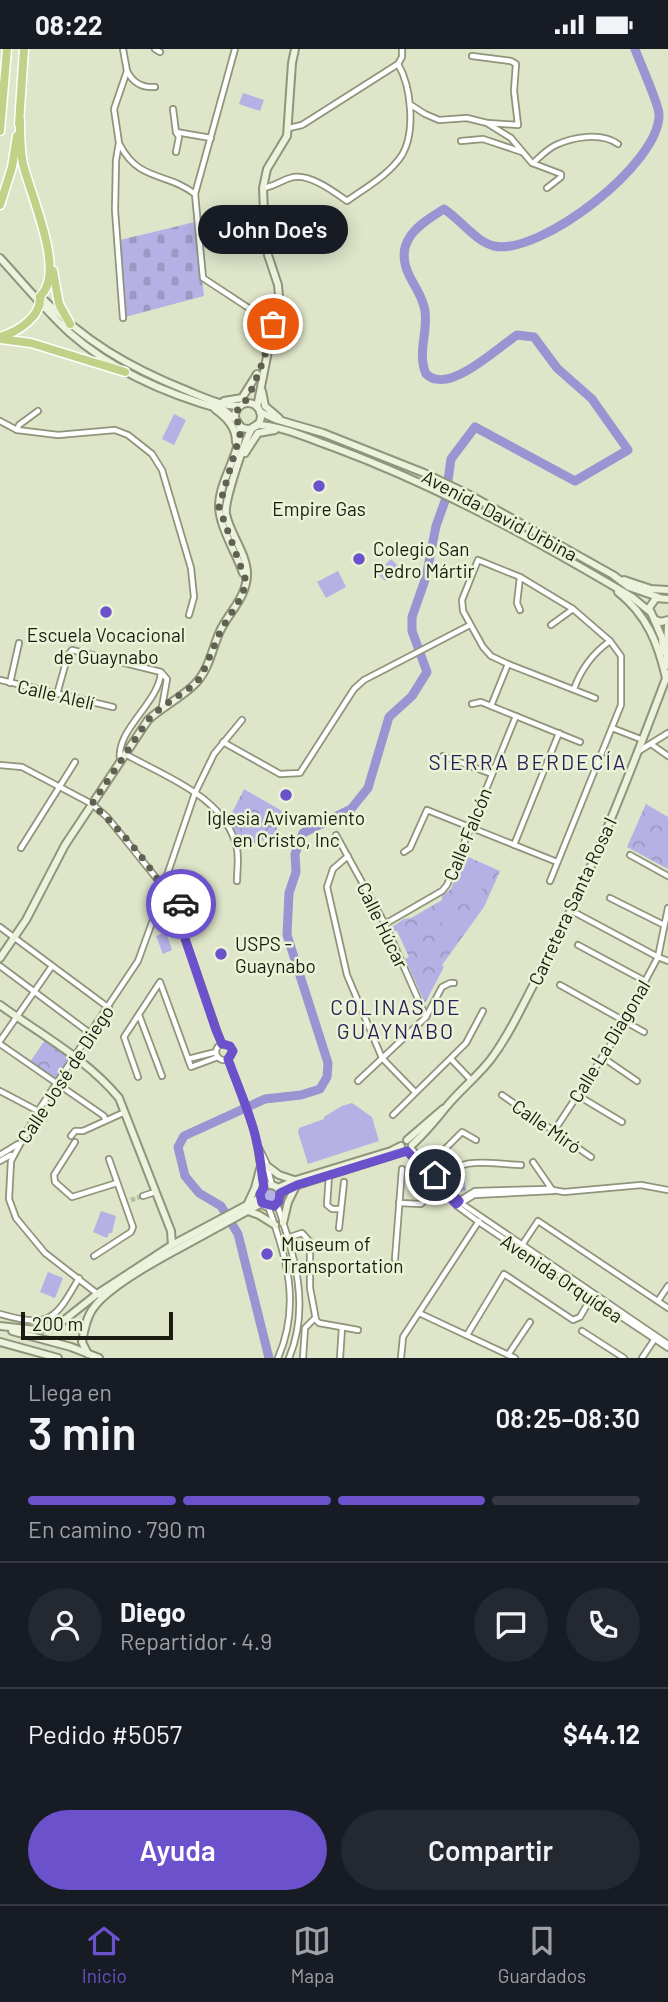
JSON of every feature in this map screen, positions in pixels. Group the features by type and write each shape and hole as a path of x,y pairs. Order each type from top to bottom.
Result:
{"highway":[{"path":"0,131 6,49"},
{"path":"0,205 12,167 19,120 24,49"},
{"path":"19,120 24,168 50,258 59,304 70,324"},
{"path":"0,338 23,327 48,289 50,258"},
{"path":"0,338 31,343 125,372"}],"street":[{"path":"123,49 127,71 137,84 155,87"},
{"path":"235,49 195,194 203,278 273,324"},
{"path":"0,958 15,938 65,845 148,720 201,677 221,630 242,596 246,569 225,509 244,443 260,420 260,376 279,296 268,255 262,188 267,169 285,142 289,128 295,49"},
{"path":"289,128 302,125 398,64 402,49"},
{"path":"411,106 439,120 467,118 518,125 514,91 516,64 471,56"},
{"path":"262,188 272,187 293,177 324,184 346,201 389,170 402,155 407,143 411,106 403,73 398,64"},
{"path":"127,71 114,110 119,143 126,157 137,168 186,187 195,194"},
{"path":"173,109 179,137 176,152"},
{"path":"488,123 511,138 532,163 561,174 561,177 547,188"},
{"path":"176,132 211,138"},
{"path":"532,163 553,146 579,139 605,137 618,144"},
{"path":"461,141 483,139 522,152"},
{"path":"119,143 115,210 122,318"},
{"path":"264,222 282,223 296,240 314,245 338,243 344,233"},
{"path":"0,252 3,259 70,333 125,372 226,411 247,428 255,426"},
{"path":"40,300 104,351 139,371 226,405 252,404 259,409"},
{"path":"211,400 231,401 242,398 260,376"},
{"path":"246,581 219,507 236,449 236,413 260,376"},
{"path":"260,376 265,406 285,421"},
{"path":"213,408 224,416 232,427 236,437 236,449"},
{"name":"Avenida David Urbina","path":"259,409 267,417 373,451 424,473 470,495 629,587 665,596"},
{"path":"17,430 19,425 38,411"},
{"path":"0,421 17,430 58,435 115,430 128,435 152,454 162,470 191,568 194,597 189,615"},
{"name":"Avenida David Urbina","path":"255,426 273,427 362,458 422,483 467,505 637,600 649,611"},
{"path":"238,464 258,433 284,431"},
{"path":"550,881 621,705 622,664 619,652 610,641 573,609 520,577 478,560 462,600 463,611 483,647 491,656 508,664 595,698"},
{"path":"612,575 665,596"},
{"path":"520,577 517,603 520,610"},
{"path":"608,585 638,610 658,646 667,675"},
{"path":"649,611 652,601 665,596"},
{"path":"551,625 573,609"},
{"name":"Carretera Santa Rosa I","path":"649,611 662,638 667,675"},
{"path":"654,619 661,622 668,620"},
{"path":"223,742 280,774 300,773 354,689 364,680 470,625"},
{"name":"Carretera Santa Rosa I","path":"273,1188 329,1175 407,1147 491,1059 508,1033 591,870 667,675 668,626"},
{"path":"574,689 585,665 610,641"},
{"path":"10,683 19,643"},
{"path":"57,694 71,650 161,672 167,679 162,707"},
{"path":"491,706 508,664"},
{"path":"120,761 120,748 139,715 157,692 161,672"},
{"name":"Calle Alelí","path":"0,680 113,707"},
{"path":"472,704 481,702 580,742"},
{"name":"Calle Falcón","path":"385,924 442,891 447,885 516,716"},
{"path":"163,888 195,793 214,754 243,720"},
{"path":"612,727 643,740"},
{"path":"514,845 559,733"},
{"path":"638,751 668,733"},
{"path":"651,744 668,756"},
{"path":"125,754 195,793 216,809 229,827 237,850 237,881"},
{"path":"443,756 492,774"},
{"path":"21,848 75,762"},
{"path":"0,765 22,767 92,804 111,822 170,900"},
{"path":"404,852 410,848 427,810 557,862"},
{"name":"Calle Húcar","path":"336,835 385,924 425,1017"},
{"path":"630,855 668,876"},
{"path":"348,856 338,863 329,876 328,895 347,975 382,1058 415,1092"},
{"path":"610,898 664,925"},
{"path":"170,900 181,904 181,911 177,915 170,916 165,910 165,905 170,900"},
{"name":"Calle La Diagonal","path":"554,1131 602,1058 645,982 657,957 668,908"},
{"name":"Calle José de Diego","path":"99,1296 45,1253 16,1218 11,1208 8,1188 13,1154 38,1111 92,1034 138,961 153,920 159,912 165,910"},
{"path":"572,911 668,961"},
{"path":"138,1077 124,1037 160,982 191,1067 217,1055 222,1044 177,915"},
{"path":"0,927 109,1008"},
{"path":"578,944 645,982"},
{"path":"0,966 92,1034"},
{"path":"52,966 0,1043 105,1119"},
{"path":"358,1081 425,1017 442,987 454,983"},
{"path":"560,985 645,1032"},
{"path":"0,1005 75,1057 119,1098 171,1231 173,1247"},
{"path":"393,1115 466,1043 483,1011"},
{"path":"139,1014 162,1076"},
{"path":"217,1055 222,1060 232,1055 232,1048 222,1044"},
{"path":"602,1058 637,1081"},
{"path":"228,1059 258,1148 260,1169 255,1188 244,1210"},
{"path":"451,1059 472,1081"},
{"path":"0,1091 38,1111"},
{"name":"Calle Miró","path":"502,1094 591,1157"},
{"path":"577,1095 622,1122"},
{"path":"71,1136 75,1131 83,1131 125,1112"},
{"path":"448,1167 438,1156 462,1132 476,1140"},
{"path":"75,1142 54,1175 55,1182 72,1197 117,1183"},
{"path":"0,1155 19,1144"},
{"name":"Carretera Santa Rosa I","path":"296,1183 407,1147"},
{"name":"Avenida Orquídea","path":"407,1147 458,1203"},
{"name":"Avenida Orquídea","path":"407,1147 439,1186 480,1220 668,1346"},
{"path":"258,1148 267,1166 300,1288 299,1320 289,1358"},
{"path":"0,1161 13,1154"},
{"path":"94,1256 132,1230 109,1159"},
{"path":"533,1162 553,1191"},
{"path":"437,1177 448,1167 463,1163 521,1165"},
{"path":"267,1166 296,1183 283,1223"},
{"path":"260,1169 273,1188"},
{"path":"395,1259 402,1169"},
{"path":"329,1175 327,1205 332,1209 341,1209"},
{"path":"339,1228 344,1182"},
{"path":"458,1203 475,1191 553,1191 641,1185 668,1189"},
{"path":"399,1203 421,1204 439,1186"},
{"path":"263,1202 273,1188"},
{"path":"143,1196 155,1192"},
{"path":"124,1202 131,1200"},
{"path":"263,1202 275,1226 291,1284 286,1338 278,1358"},
{"path":"0,1327 36,1330 52,1328 173,1247 263,1202 277,1204"},
{"path":"244,1210 275,1226"},
{"path":"402,1358 403,1337 480,1220"},
{"path":"520,1248 538,1221 668,1308"},
{"path":"287,1238 302,1233 310,1242 310,1288 315,1318 319,1323 358,1330"},
{"path":"467,1335 504,1274 573,1320 580,1317 593,1296"},
{"path":"0,1314 25,1320 46,1318 62,1309 79,1278"},
{"path":"659,1301 668,1286"},
{"path":"88,1354 82,1342 89,1317 99,1296"},
{"path":"419,1313 515,1358"},
{"path":"303,1358 306,1328 315,1318"},
{"path":"508,1355 530,1322"},
{"path":"0,1327 99,1358"},
{"path":"340,1358 342,1327"},
{"path":"582,1331 624,1358"},
{"path":"642,1358 655,1338"},
{"path":"0,1342 58,1358"}],"green space":[{"path":"243,93 264,100 260,111 239,104"},
{"path":"195,222 204,296 125,317 120,240"},
{"path":"174,414 186,420 174,445 162,439"},
{"path":"391,559 399,567 385,581 377,573"},
{"path":"338,571 346,587 326,598 317,582"},
{"path":"244,789 282,811 274,838 242,846 229,819"},
{"path":"646,804 668,817 668,869 627,847"},
{"path":"464,855 500,871 484,907 442,965 444,967 425,1003 405,959 409,957 397,931 392,927 442,900 442,896 451,889"},
{"path":"463,867 488,874 478,899 455,889"},
{"path":"459,911 465,922 448,932 441,921"},
{"path":"166,932 172,950 163,954 156,936"},
{"path":"45,1040 70,1058 56,1078 30,1062"},
{"path":"352,1103 372,1117 379,1141 308,1164 299,1128 324,1119 342,1106"},
{"path":"463,1165 466,1191 458,1192 444,1177"},
{"path":"266,1187 274,1187 279,1196 277,1203 266,1205 261,1200 261,1192"},
{"path":"101,1211 116,1216 112,1233 109,1233 107,1238 93,1232"},
{"path":"48,1272 63,1278 55,1298 40,1292"}],"waterway":[{"path":"269,1358 238,1234 221,1206 199,1193 185,1176 178,1147 184,1136 265,1099 301,1095 320,1089 327,1077 328,1063 287,935 289,893 296,872 295,854 303,833 351,809 368,788 389,717 412,696 427,672 412,631 412,617 426,577 436,526 445,501 451,459 475,427 575,481 628,450 592,399 557,368 534,337 517,335 478,364 455,376 436,379 426,374 422,358 425,311 405,265 406,244 417,228 444,209 487,244 514,245 567,222 620,180 641,157 654,134 659,114 635,49"}],"tunnel":[{"path":"131,1200 143,1196"}],"way so far":[{"path":"181,904 170,900 157,879 111,822 92,804 148,720 201,677 221,630 242,596 246,581 219,507 240,435 236,413 252,389 266,355 273,324"}],"place":[{"name":"John Doe's","path":"273,324"},
{"name":"Empire Gas","path":"319,486"},
{"name":"Colegio San Pedro Mártir","path":"359,559"},
{"name":"Escuela Vocacional de Guaynabo","path":"106,612"},
{"name":"Iglesia Avivamiento en Cristo, Inc","path":"286,795"},
{"name":"USPS - Guaynabo","path":"221,954"},
{"name":"Museum of Transportation","path":"267,1254"}],"district":[{"name":"SIERRA BERDECÍA","path":"528,761"},
{"name":"COLINAS DE GUAYNABO","path":"396,1018"}],"route":[{"path":"181,904 181,911 177,915 216,1030 222,1044 227,1044 233,1051 228,1059 254,1130 264,1187 260,1194 262,1203 274,1206 278,1204 280,1193 297,1185 407,1151 456,1204 459,1201 435,1175"}]}
